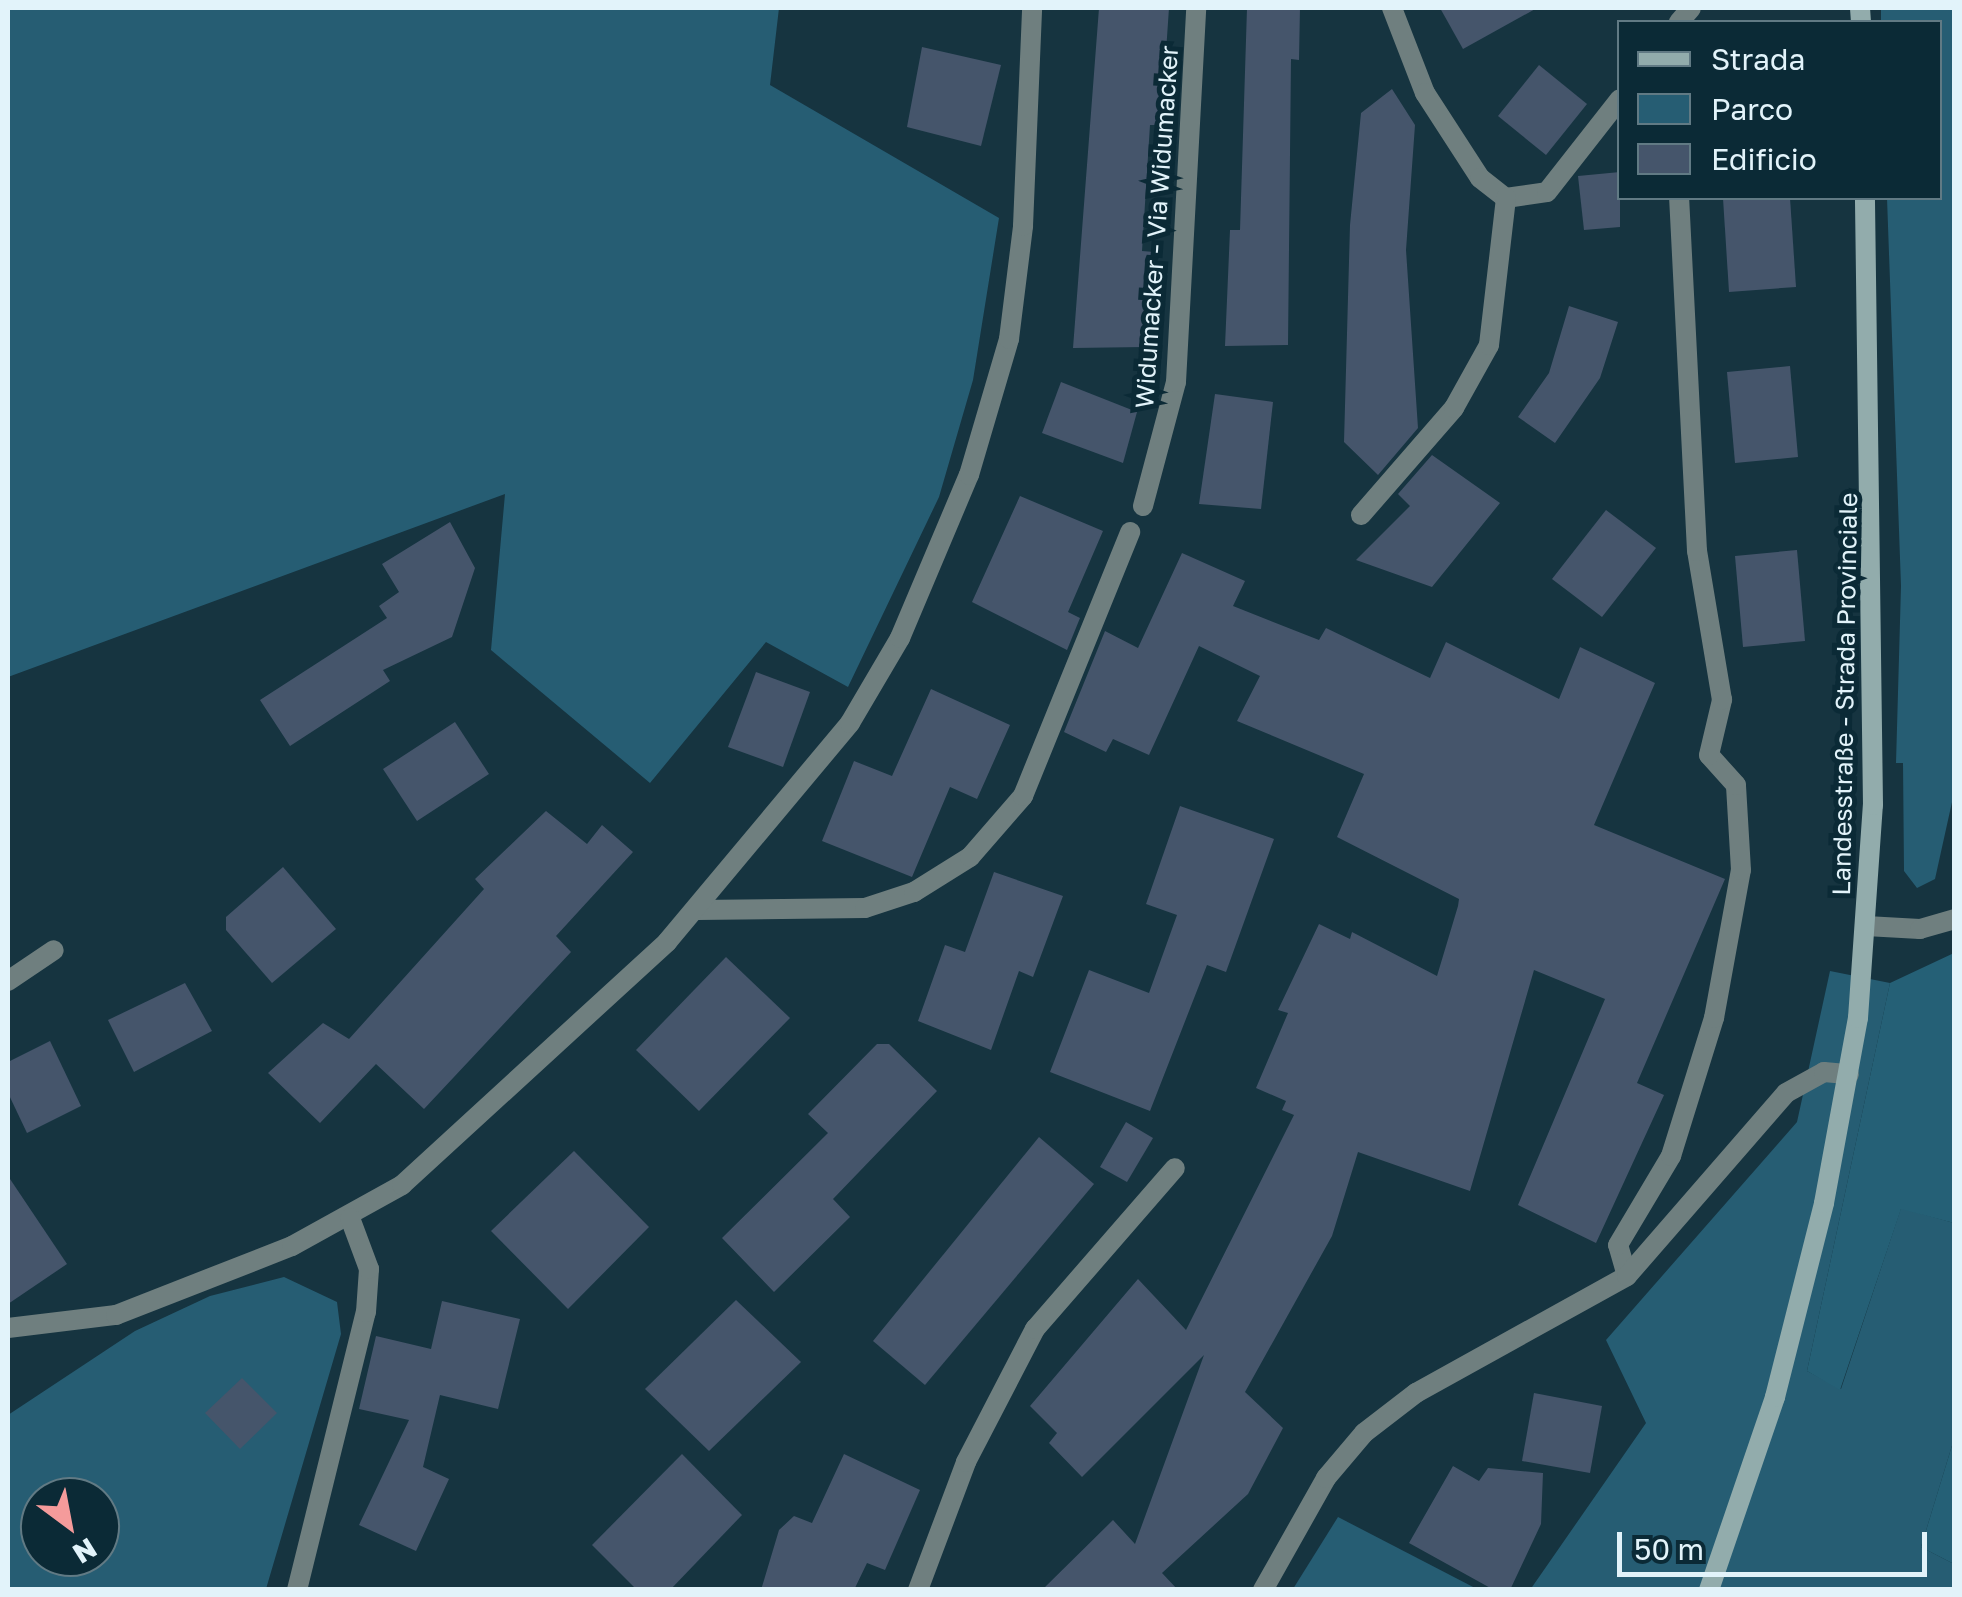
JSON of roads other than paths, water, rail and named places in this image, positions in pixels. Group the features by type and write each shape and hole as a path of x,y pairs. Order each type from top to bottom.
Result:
{"main road":[{"name":"Landesstraße - Strada Provinciale","path":"1709,1590 1775,1397 1848,1074 1866,926 1873,533 1865,200"}],"street":[{"path":"8,1328 116,1315 350,1218 426,1167 505,1097 697,910 871,692 969,476 1014,304 1032,8"},
{"name":"Widumacker - Via Widumacker","path":"1143,506 1176,382 1196,8"},
{"path":"1392,8 1425,93 1480,178 1506,198 1547,192 1617,103"},
{"path":"1362,515 1454,408 1489,345 1506,198"},
{"path":"1627,1276 1618,1245 1671,1156 1714,1018 1742,870 1736,785 1710,755 1722,700 1697,551 1679,200"},
{"path":"697,910 865,908 914,892 970,857 1022,796 1130,532"},
{"path":"1866,926 1920,929 1954,918"},
{"path":"8,981 54,950"},
{"path":"1263,1590 1326,1478 1364,1433 1416,1393 1627,1276 1654,1254 1786,1093 1824,1072 1848,1074"},
{"path":"918,1590 966,1462 1036,1329 1175,1168"},
{"path":"297,1590 366,1312 369,1269 350,1218"}]}
